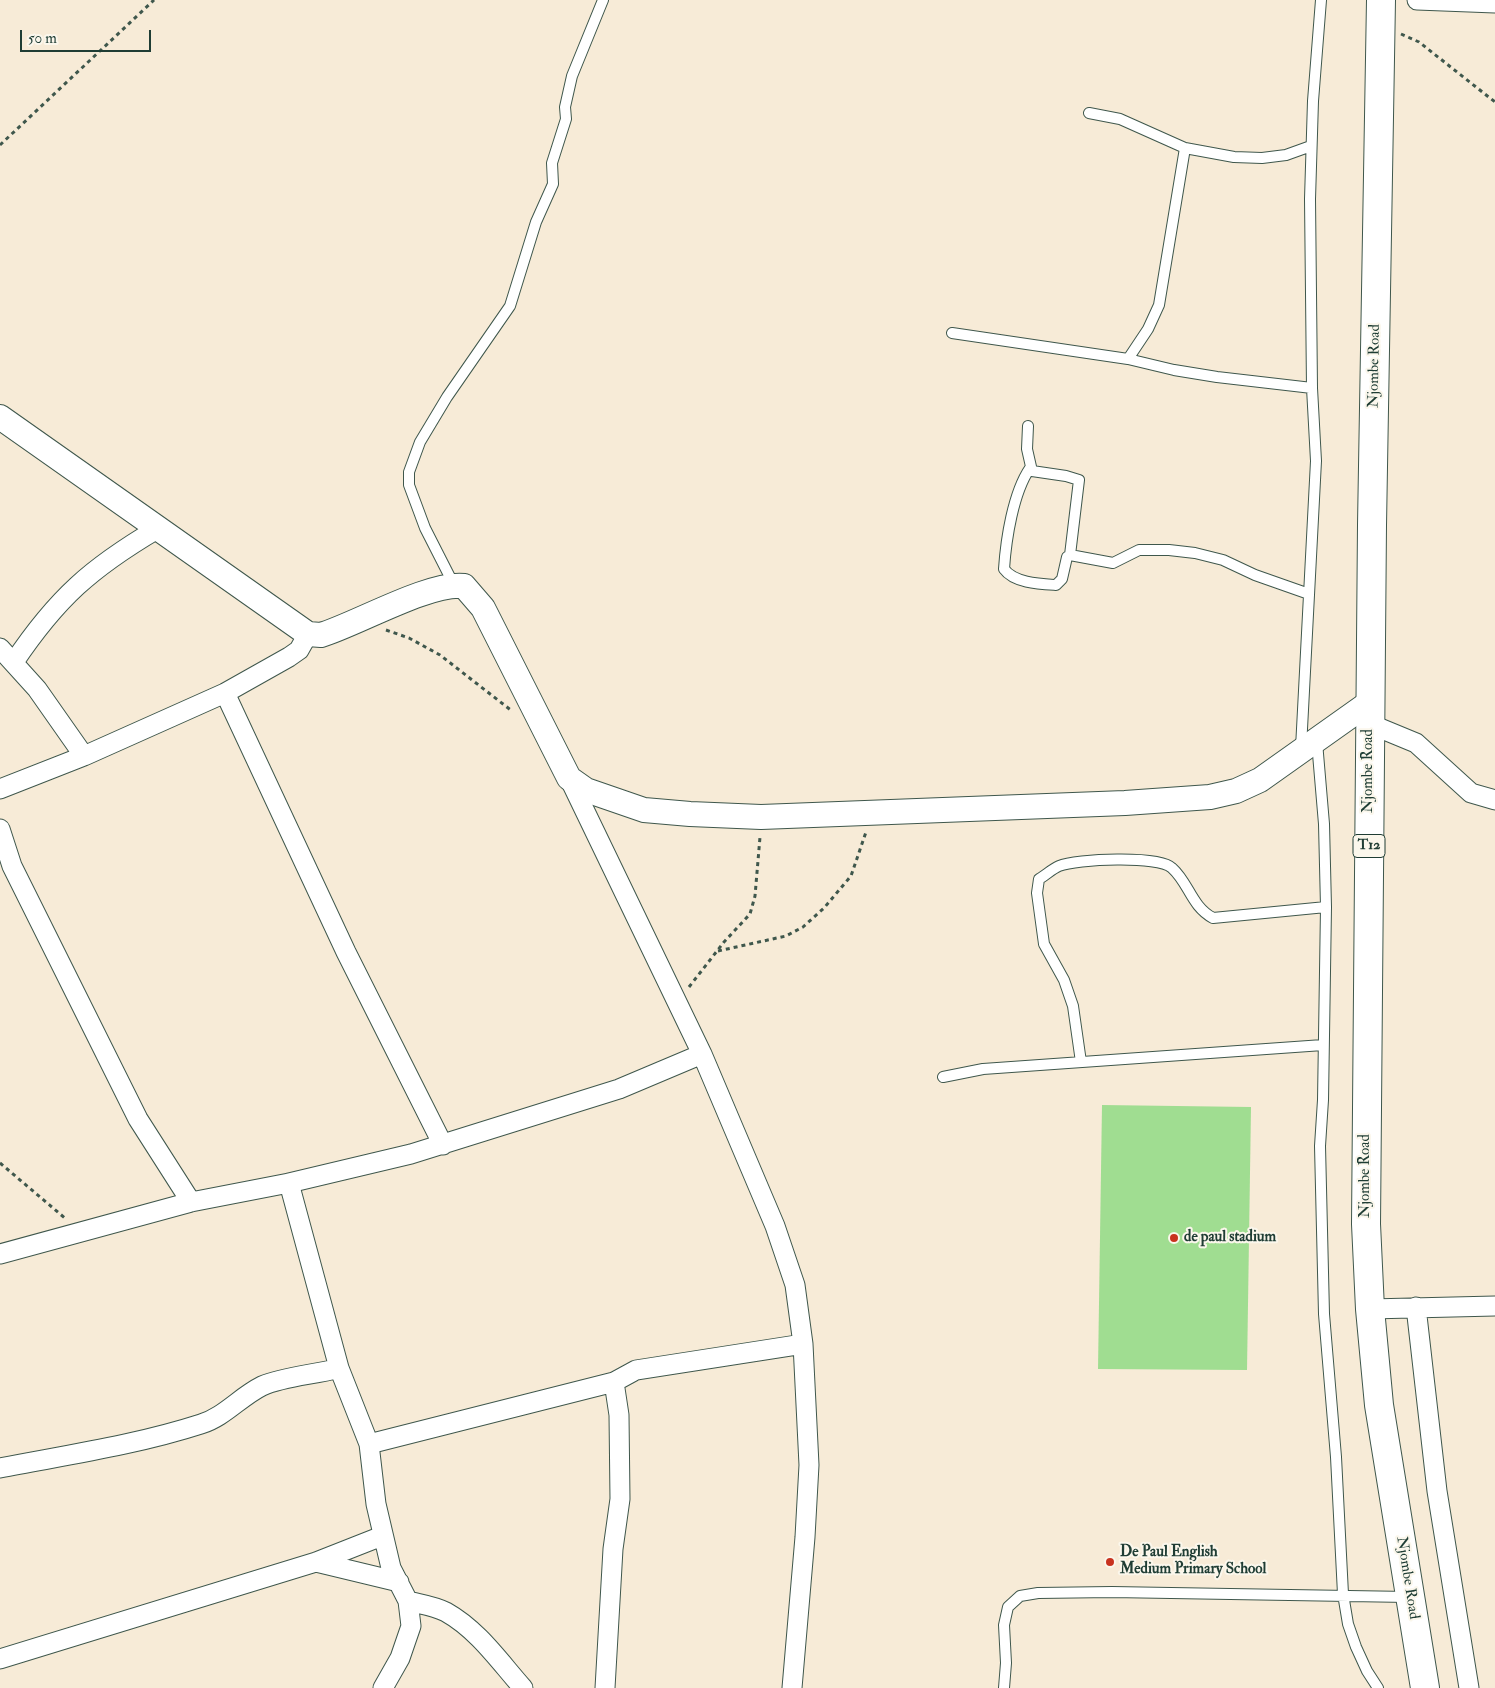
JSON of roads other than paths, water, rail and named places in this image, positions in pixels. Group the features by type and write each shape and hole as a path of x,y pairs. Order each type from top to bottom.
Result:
{"highway":[{"name":"Njombe Road","path":"1381,12 1370,713 1366,1224 1370,1309 1379,1405 1426,1688"}],"street":[{"path":"1417,0 1495,3"},
{"path":"0,417 308,634 320,636 403,601 454,585 464,586 483,608 569,778 642,933 679,1003 780,1242 795,1285 803,1344 809,1465 792,1688"},
{"path":"14,662 35,631 74,586 113,556 157,529"},
{"path":"0,790 84,756 225,693 299,650 308,634"},
{"path":"0,648 37,689 84,756"},
{"path":"225,693 346,952 443,1144"},
{"path":"569,778 586,790 644,810 761,817 1125,803 1210,797 1236,791 1260,780 1309,744 1370,713 1385,728 1416,743 1472,793 1495,800"},
{"path":"0,830 20,882 138,1119 191,1202"},
{"path":"0,1254 75,1232 191,1202 289,1183 443,1144 619,1089 702,1054"},
{"path":"289,1183 339,1368 355,1404 369,1444 382,1536 391,1568 408,1601 411,1626 400,1658 383,1688"},
{"path":"1370,1309 1495,1306"},
{"path":"1416,1307 1437,1492 1469,1688"},
{"path":"369,1444 614,1382 636,1370 803,1344"},
{"path":"0,1468 203,1424 217,1417 247,1395 273,1382 339,1368"},
{"path":"605,1688 613,1549 620,1490 619,1415 614,1382"},
{"path":"0,1659 316,1562 382,1536"},
{"path":"316,1562 399,1582"},
{"path":"408,1601 444,1611 465,1625 487,1645 523,1688"}],"lane":[{"path":"454,585 425,528 410,485 409,472 420,442 447,397 510,306 536,222 553,184 552,163 566,119 564,106 572,76 603,0"},
{"path":"1321,0 1310,199 1312,388 1316,462 1310,594 1309,744 1324,824 1326,907 1323,1100 1320,1146 1324,1314 1336,1457 1343,1594 1348,1624 1356,1647 1367,1671 1378,1688"},
{"path":"1089,113 1120,119 1185,148 1234,157 1262,158 1286,154 1312,146"},
{"path":"1128,359 1148,329 1159,304 1185,148"},
{"path":"952,333 1128,359 1174,370 1217,377 1312,388"},
{"path":"1028,426 1027,449 1030,468 1034,473 1066,476 1079,480 1070,555 1067,557 1062,579 1056,585 1022,580 1007,574 1004,569 1007,541 1021,484 1030,468"},
{"path":"1070,555 1113,563 1139,550 1169,550 1195,553 1223,560 1256,575 1310,594"},
{"path":"1081,1062 1074,1006 1064,980 1044,944 1037,893 1040,879 1058,866 1079,861 1155,860 1171,866 1193,900 1203,912 1213,918 1326,907"},
{"path":"943,1077 983,1069 1323,1045"},
{"path":"1004,1688 1006,1663 1004,1625 1008,1607 1020,1596 1038,1593 1112,1592 1343,1594 1410,1597"}],"place":[{"name":"de paul stadium","path":"1174,1238"},
{"name":"De Paul English Medium Primary School","path":"1110,1562"}]}
